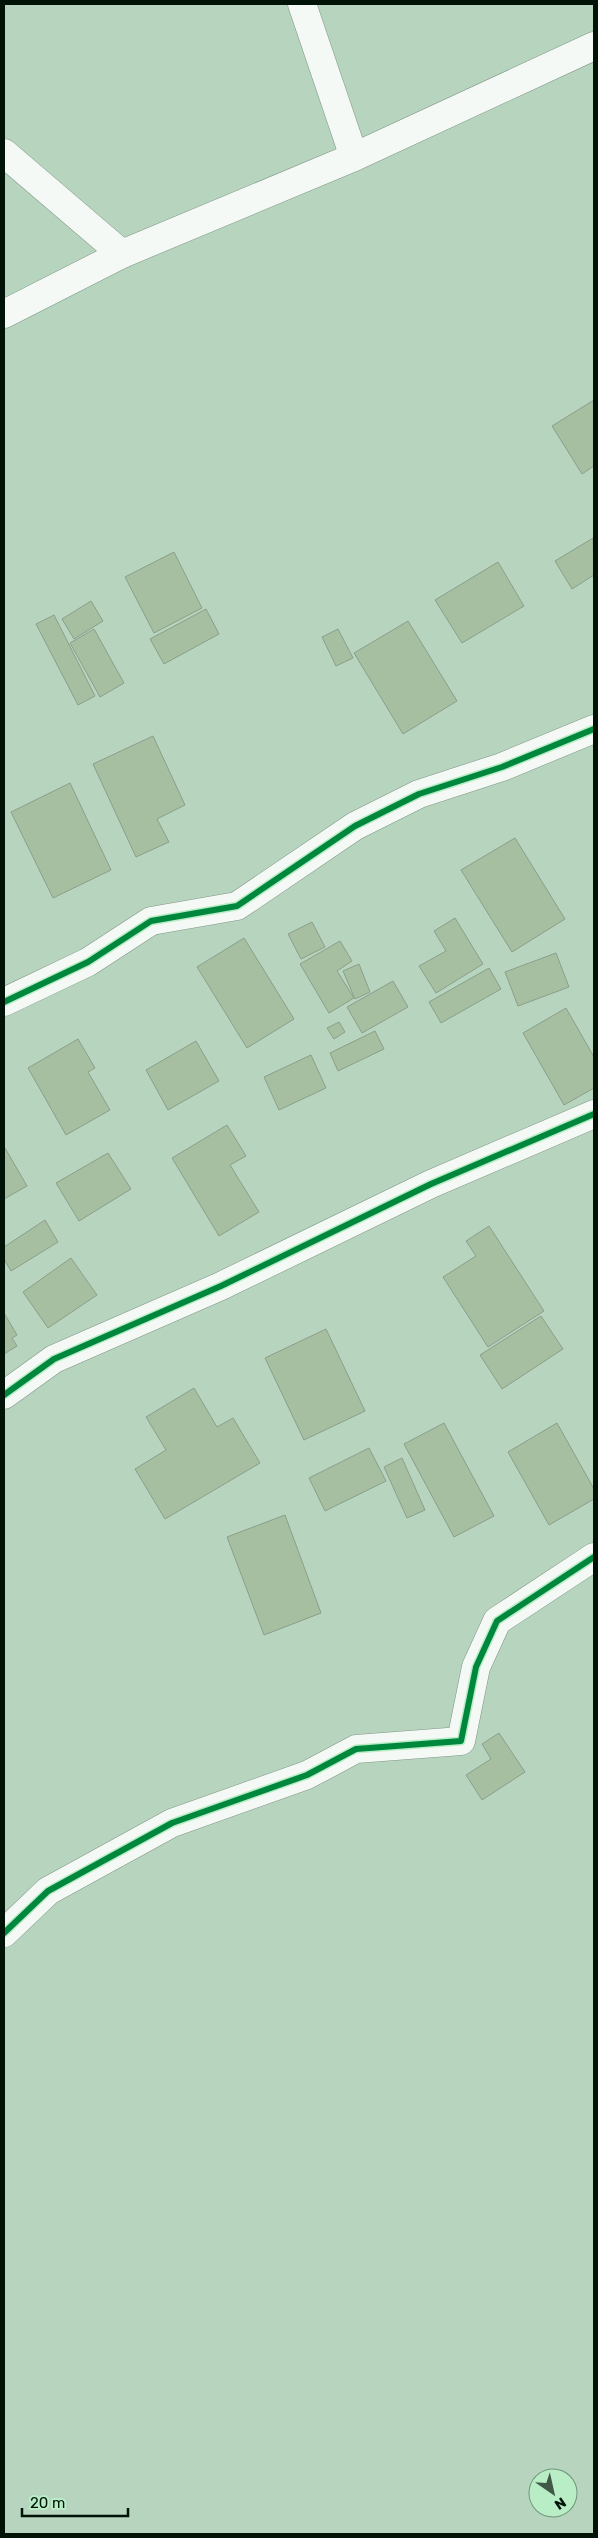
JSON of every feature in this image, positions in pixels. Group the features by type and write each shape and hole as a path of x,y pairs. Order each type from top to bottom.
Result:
{"street":[{"path":"302,4 354,157"},
{"path":"4,314 122,254 354,157 594,46"},
{"path":"4,153 122,254"},
{"path":"4,1002 88,962 151,921 237,906 355,826 419,794 502,767 594,729"},
{"path":"4,1395 54,1359 221,1286 431,1184 594,1114"},
{"path":"4,1933 48,1891 172,1823 307,1775 356,1749 461,1741 476,1667 498,1622 594,1557"}],"building":[{"path":"594,400 594,466 582,474 552,426"},
{"path":"593,538 594,575 572,589 555,561"},
{"path":"174,552 202,608 154,633 125,577"},
{"path":"498,562 524,606 462,643 435,600"},
{"path":"91,601 103,621 74,639 62,619"},
{"path":"206,609 219,634 164,664 150,639"},
{"path":"54,615 95,696 78,705 36,624"},
{"path":"408,621 457,701 403,734 354,653"},
{"path":"94,629 124,683 100,697 70,643"},
{"path":"338,629 353,658 336,666 322,637"},
{"path":"153,736 185,805 157,819 169,842 136,857 93,764"},
{"path":"70,783 111,870 53,898 11,812"},
{"path":"515,838 565,919 512,952 461,870"},
{"path":"455,918 483,964 436,993 419,966 446,951 434,931"},
{"path":"312,922 325,947 301,959 288,934"},
{"path":"244,938 294,1019 247,1048 197,967"},
{"path":"340,941 352,961 337,971 354,998 329,1013 300,964"},
{"path":"556,953 569,987 518,1006 505,972"},
{"path":"359,964 370,992 355,999 343,971"},
{"path":"489,968 501,989 441,1023 429,1002"},
{"path":"393,981 408,1007 362,1033 347,1007"},
{"path":"566,1008 594,1057 594,1088 564,1105 523,1033"},
{"path":"339,1022 345,1032 334,1039 327,1028"},
{"path":"375,1031 384,1049 338,1071 330,1053"},
{"path":"78,1039 95,1068 88,1072 110,1110 66,1135 28,1068"},
{"path":"196,1041 219,1081 168,1110 146,1070"},
{"path":"311,1055 326,1088 279,1110 264,1077"},
{"path":"227,1125 246,1156 230,1165 259,1212 219,1236 172,1158"},
{"path":"4,1149 27,1186 4,1199"},
{"path":"108,1153 131,1189 79,1221 56,1183"},
{"path":"45,1220 58,1242 11,1271 4,1259 4,1247"},
{"path":"489,1226 544,1311 488,1347 443,1277 476,1256 466,1241"},
{"path":"71,1258 97,1295 48,1328 23,1292"},
{"path":"4,1313 17,1335 12,1338 17,1346 4,1354"},
{"path":"541,1316 563,1349 502,1389 480,1355"},
{"path":"326,1329 365,1411 304,1440 265,1358"},
{"path":"194,1388 217,1427 233,1418 260,1463 165,1519 135,1469 166,1450 146,1417"},
{"path":"444,1423 494,1516 454,1537 404,1444"},
{"path":"557,1423 594,1489 594,1499 549,1525 508,1452"},
{"path":"369,1448 386,1481 325,1511 309,1478"},
{"path":"402,1458 425,1510 407,1518 384,1467"},
{"path":"285,1515 321,1613 264,1635 227,1537"},
{"path":"499,1733 525,1772 482,1800 466,1775 491,1759 482,1744"}],"cycle path":[{"path":"4,1002 88,962 151,921 237,906 355,826 419,794 502,767 594,729"},
{"path":"4,1395 54,1359 221,1286 431,1184 594,1114"},
{"path":"4,1933 48,1891 172,1823 307,1775 356,1749 461,1741 476,1667 497,1621 594,1557"}]}
